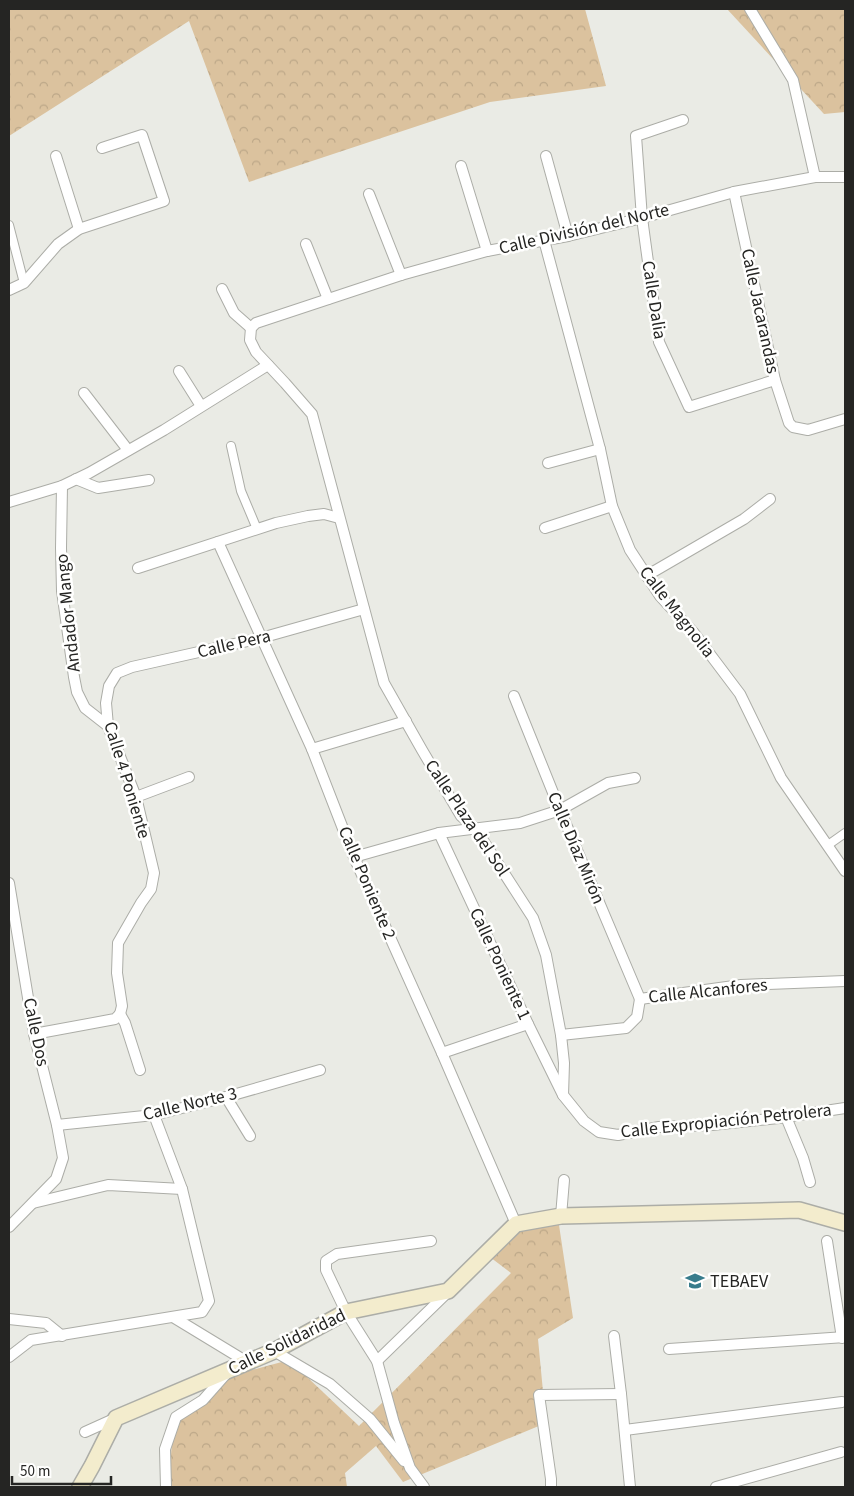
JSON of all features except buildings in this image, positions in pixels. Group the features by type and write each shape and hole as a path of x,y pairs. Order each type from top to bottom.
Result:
{"main road":[{"path":"448,1291 516,1224 561,1216 799,1210 845,1223"},
{"name":"Calle Solidaridad","path":"116,1418 274,1351 346,1312 448,1291"},
{"path":"80,1487 116,1418"}],"street":[{"path":"750,9 793,80 815,177"},
{"path":"642,218 636,136 682,120"},
{"path":"9,290 24,283 58,244 79,228 164,201 142,135 102,148"},
{"path":"56,156 79,228"},
{"path":"546,156 568,236"},
{"path":"461,166 487,251"},
{"name":"Calle División del Norte","path":"251,328 256,324 401,275 487,251 568,236 642,218 734,192 815,177 845,177"},
{"name":"Calle Jacarandas","path":"734,192 775,380 789,423 793,427 808,430 845,419"},
{"path":"369,194 401,275"},
{"name":"Calle Dalia","path":"642,218 658,342 689,407 775,380"},
{"path":"9,225 24,283"},
{"name":"Calle Magnolia","path":"544,240 600,449 612,506 630,550 660,596 694,634 740,694 782,778 845,871"},
{"path":"306,244 328,299"},
{"path":"222,289 234,313 251,328"},
{"name":"Calle Plaza del Sol","path":"251,328 250,340 256,352 312,414 384,683 461,816 475,828 533,918 546,955 561,1035 564,1063 563,1095"},
{"path":"9,502 62,486 76,479 164,430 268,365"},
{"path":"179,371 201,406"},
{"path":"84,394 128,450"},
{"path":"231,446 241,491 257,529"},
{"path":"548,463 600,449"},
{"path":"76,479 98,488 149,480"},
{"name":"Andador Mango","path":"62,486 62,590 74,677 77,692 85,708 108,726"},
{"path":"646,576 744,519 770,499"},
{"path":"545,528 612,506"},
{"path":"138,568 276,523 324,514 339,518"},
{"name":"Calle Poniente 2","path":"218,542 312,749 354,857 516,1224"},
{"name":"Calle Pera","path":"109,686 117,673 132,667 261,638 364,608"},
{"name":"Calle 4 Poniente","path":"109,686 106,703 108,726 136,797 154,873 151,890 140,903 118,943 117,973 122,1006 120,1014"},
{"name":"Calle Díaz Mirón","path":"514,696 640,999"},
{"path":"312,749 406,721"},
{"path":"136,797 189,777"},
{"path":"354,857 439,833 520,823 560,810 608,783 635,778"},
{"name":"Calle Poniente 1","path":"439,833 563,1095"},
{"path":"828,845 845,833"},
{"name":"Calle Dos","path":"9,882 34,1034 57,1124 63,1158 56,1179 32,1203"},
{"name":"Calle Alcanfores","path":"561,1035 626,1028 637,1017 640,999 740,985 845,981"},
{"path":"34,1034 115,1019 120,1014 125,1023 140,1070"},
{"path":"442,1053 528,1024"},
{"name":"Calle Norte 3","path":"57,1124 154,1115 320,1070"},
{"name":"Calle Expropiación Petrolera","path":"563,1095 584,1121 599,1132 618,1135 660,1127 712,1125 845,1108"},
{"path":"226,1096 250,1136"},
{"path":"9,1356 31,1340 202,1312 209,1301 182,1189 154,1115"},
{"path":"786,1117 803,1158 810,1182"},
{"path":"561,1216 564,1180"},
{"path":"9,1227 32,1203 108,1185 182,1189"},
{"path":"410,1468 394,1423 377,1361 346,1312 326,1270 326,1261 337,1254 431,1241"},
{"path":"669,1349 844,1338 827,1242"},
{"path":"377,1361 448,1291"},
{"path":"173,1317 247,1362"},
{"path":"9,1319 46,1323 62,1336"},
{"path":"614,1336 622,1394 630,1487"},
{"path":"274,1351 330,1384 370,1419 424,1487"},
{"path":"166,1487 165,1449 176,1417 203,1400 228,1371"},
{"path":"551,1487 539,1395 622,1394"},
{"path":"624,1430 842,1402"},
{"path":"85,1432 116,1418"},
{"path":"716,1487 841,1452"}],"green space":[{"path":"9,9 585,9 606,86 490,102 249,182 189,21 9,136"},
{"path":"727,9 845,9 845,112 824,114"},
{"path":"559,1225 573,1318 538,1339 546,1423 403,1482 376,1446 345,1473 347,1487 168,1487 174,1422 222,1378 289,1360 359,1426 511,1273 482,1251 501,1233"}],"place":[{"name":"TEBAEV","path":"695,1281"}]}
